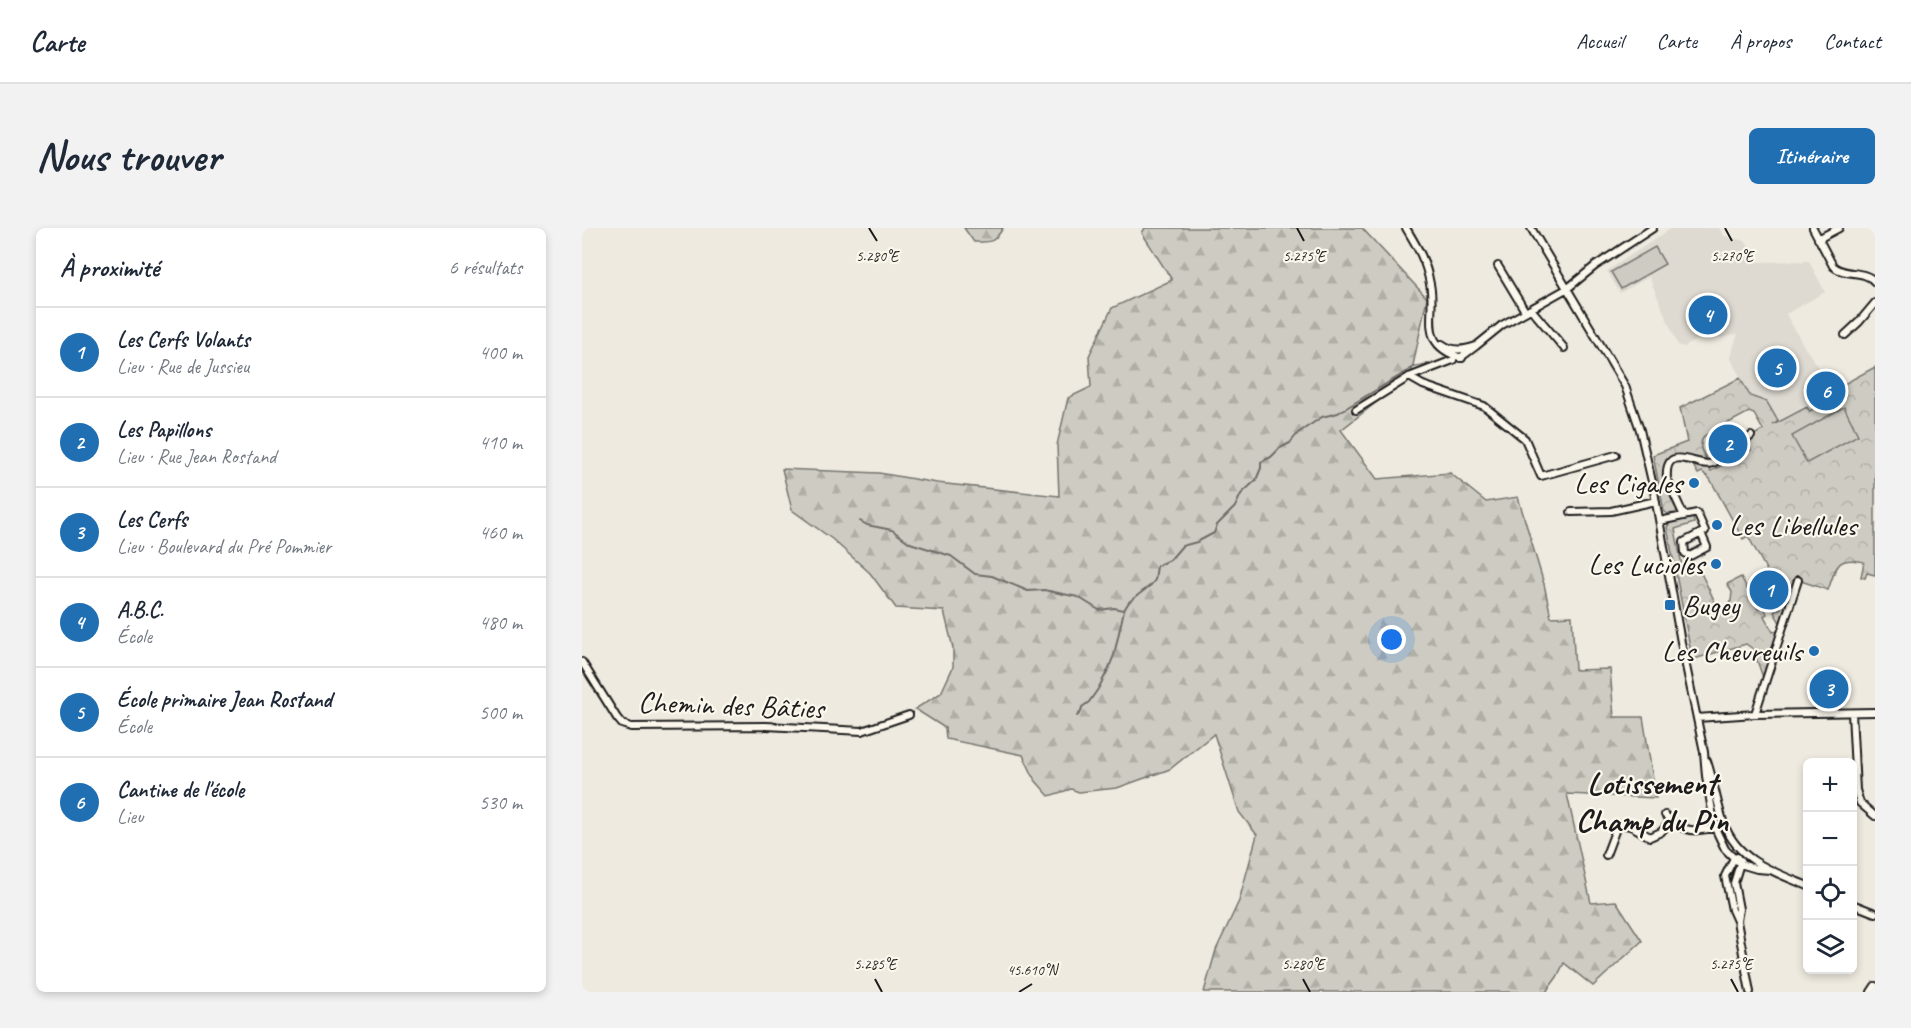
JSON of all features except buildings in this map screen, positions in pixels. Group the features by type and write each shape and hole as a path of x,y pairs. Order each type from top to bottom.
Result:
{"street":[{"path":"1406,228 1424,257 1431,286 1430,327 1432,336 1440,346 1457,358"},
{"path":"1531,228 1629,396 1643,441 1704,752 1715,828 1725,849 1740,864 1770,870"},
{"path":"1356,410 1409,377 1457,358 1502,325 1568,288 1595,266 1653,228"},
{"path":"1813,228 1838,270 1866,275 1875,282"},
{"path":"1818,239 1839,228"},
{"path":"1498,266 1528,310 1564,348"},
{"path":"1845,335 1875,303"},
{"path":"1432,336 1445,346 1462,350 1476,346"},
{"path":"1457,358 1462,350"},
{"path":"1409,377 1423,385 1484,406 1525,439 1541,476 1616,455"},
{"path":"1684,516 1667,479 1667,468 1673,461 1684,457 1701,464 1710,464 1743,446 1751,436"},
{"path":"1571,512 1611,511 1656,501"},
{"path":"1660,521 1697,513 1705,531 1701,533"},
{"path":"1755,714 1798,580"},
{"name":"Chemin des Bâties","path":"582,662 617,718 622,724 631,728 766,726 862,731 909,715"},
{"path":"1697,718 1755,714 1875,712"},
{"path":"1852,713 1856,790 1860,803 1875,816"},
{"path":"1704,752 1725,826 1733,843 1743,854 1770,870 1803,884"},
{"path":"1665,815 1678,827 1691,832 1725,826"},
{"path":"1606,855 1617,826 1623,824 1631,826 1650,837 1661,832 1671,821"},
{"path":"1743,854 1734,858 1725,876 1732,910 1737,921 1750,992"},
{"path":"1737,921 1739,909 1734,883 1743,854"},
{"path":"1857,906 1875,913"},
{"path":"1871,992 1875,986"}],"shaded area":[{"path":"1672,228 1719,228 1724,236 1745,241 1759,262 1809,261 1825,292 1786,314 1805,348 1835,389 1833,391 1836,396 1810,410 1807,405 1778,421 1767,402 1750,396 1730,357 1738,334 1721,338 1709,333 1684,347 1678,345 1649,277 1620,293 1607,271"}],"green space":[{"path":"964,228 1003,228 997,237 988,242 974,242"},
{"path":"1145,228 1362,228 1427,298 1411,375 1341,430 1377,479 1450,473 1486,502 1518,497 1544,584 1551,617 1572,616 1575,670 1610,669 1614,717 1643,717 1656,798 1567,794 1591,903 1616,901 1642,941 1593,986 1564,963 1546,992 1204,992 1216,950 1239,901 1257,835 1239,812 1214,734 1170,769 1117,788 1079,792 1071,789 1049,796 1035,780 1023,755 946,739 945,728 915,709 941,693 953,667 953,648 944,611 896,608 870,573 832,539 792,510 782,469 879,473 937,483 1059,496 1057,445 1068,398 1091,387 1089,356 1112,308 1172,280 1142,233"},
{"path":"1655,247 1665,264 1621,289 1611,272"},
{"path":"1875,367 1875,575 1867,573 1865,578 1861,577 1864,562 1848,560 1838,565 1828,590 1798,580 1785,622 1779,621 1774,612 1781,608 1777,599 1781,597 1748,536 1743,539 1710,479 1702,472 1698,474 1693,465 1699,468 1708,467 1711,471 1751,450 1749,443 1754,435 1763,430 1754,414 1749,412 1704,436 1701,447 1710,464 1689,458 1673,461 1666,472 1678,510 1675,513 1668,514 1664,511 1653,455 1687,442 1680,408 1740,378 1750,396 1767,402 1778,421 1773,425 1807,407 1810,411 1836,396 1833,390"},
{"path":"1844,407 1858,435 1807,463 1792,436"},
{"path":"1693,517 1694,523 1675,529 1683,571 1697,565 1719,608 1727,606 1731,601 1732,592 1727,584 1741,577 1758,609 1764,606 1767,614 1764,616 1773,632 1782,633 1765,683 1753,649 1746,644 1692,658 1667,527 1672,521"}],"waterway":[{"path":"1077,716 1098,689 1108,670 1114,655 1124,610 1129,602 1155,580 1157,566 1170,560 1182,546 1197,542 1214,533 1217,525 1235,507 1241,494 1256,480 1261,462 1290,443 1298,433 1322,417 1338,413 1414,367 1428,364"},
{"path":"860,521 867,525 892,530 910,543 951,556 975,574 992,576 1028,591 1044,590 1078,597 1099,610 1114,608 1123,610"}],"place":[{"name":"A.B.C.","path":"1708,315"},
{"name":"École primaire Jean Rostand","path":"1777,368"},
{"name":"Cantine de l'école","path":"1826,391"},
{"name":"Les Papillons","path":"1728,444"},
{"name":"Les Cigales","path":"1694,483"},
{"name":"Les Libellules","path":"1717,525"},
{"name":"Les Lucioles","path":"1716,564"},
{"name":"Les Cerfs Volants","path":"1769,590"},
{"name":"Bugey","path":"1670,605"},
{"name":"Les Chevreuils","path":"1814,651"},
{"name":"Les Cerfs","path":"1829,689"}],"district":[{"name":"Lotissement Champ du Pin","path":"1652,802"}]}
